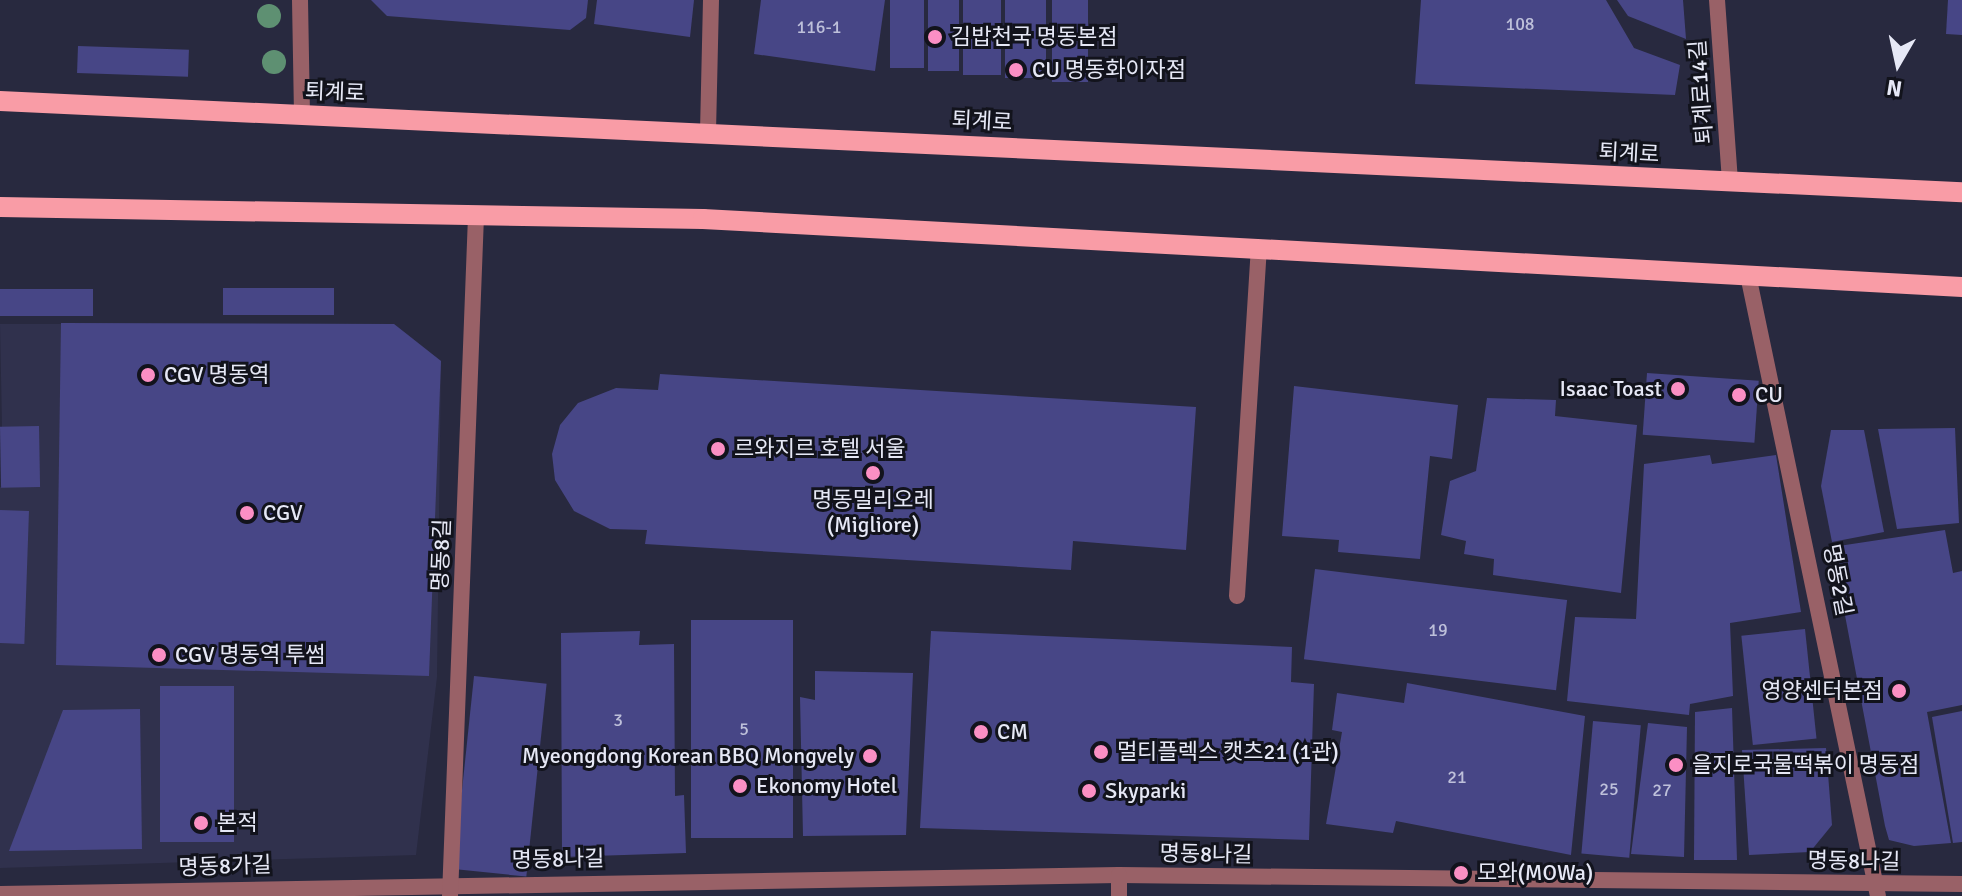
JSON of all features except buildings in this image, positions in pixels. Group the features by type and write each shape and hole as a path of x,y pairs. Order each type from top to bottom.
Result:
{"main road":[{"name":"퇴계로","path":"0,101 1962,192"},
{"path":"0,207 703,219 1962,287"}],"street":[{"path":"300,0 302,115"},
{"path":"708,132 711,0"},
{"name":"퇴계로14길","path":"1717,0 1730,181"},
{"name":"명동8길","path":"450,889 476,215"},
{"path":"1237,596 1259,249"},
{"name":"명동2길","path":"1748,275 1876,890"},
{"path":"1119,875 1119,896"},
{"name":"명동8나길","path":"450,889 1119,875 1876,890 1962,884"},
{"name":"명동8가길","path":"0,894 450,889"}],"shaded area":[{"path":"0,324 394,324 441,361 437,677 416,855 0,868 0,487 39,487 2,427"}],"place":[{"name":"김밥천국 명동본점","path":"935,37"},
{"name":"CU 명동화이자점","path":"1016,70"},
{"name":"CGV 명동역","path":"148,375"},
{"name":"Isaac Toast","path":"1678,389"},
{"name":"CU","path":"1739,395"},
{"name":"르와지르 호텔 서울","path":"718,449"},
{"name":"명동밀리오레 (Migliore)","path":"873,473"},
{"name":"CGV","path":"247,513"},
{"name":"CGV 명동역 투썸","path":"159,655"},
{"name":"영양센터본점","path":"1899,691"},
{"name":"CM","path":"981,732"},
{"name":"멀티플렉스 캣츠21 (1관)","path":"1101,752"},
{"name":"Myeongdong Korean BBQ Mongvely","path":"870,756"},
{"name":"을지로국물떡볶이 명동점","path":"1676,765"},
{"name":"Ekonomy Hotel","path":"740,786"},
{"name":"Skyparki","path":"1089,791"},
{"name":"본적","path":"201,823"},
{"name":"모와(MOWa)","path":"1461,873"}]}
